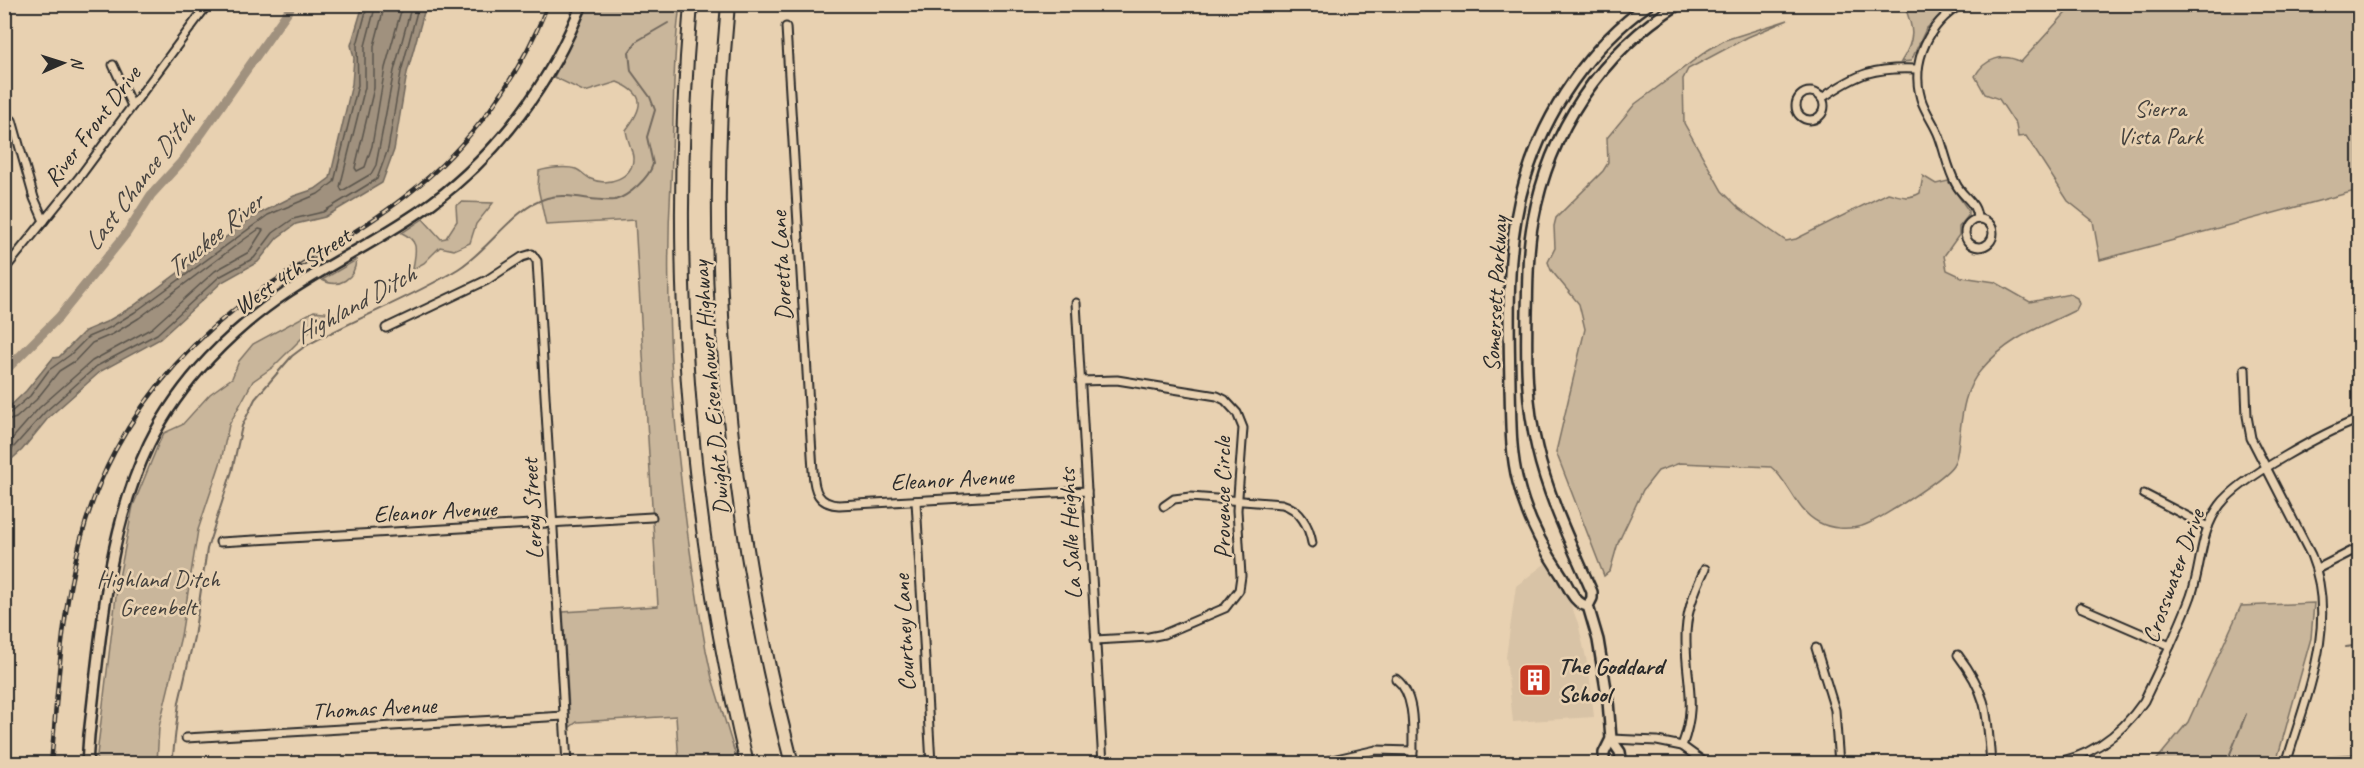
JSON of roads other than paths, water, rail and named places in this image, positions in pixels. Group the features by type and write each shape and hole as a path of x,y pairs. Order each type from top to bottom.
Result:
{"highway":[{"name":"Dwight D. Eisenhower Highway","path":"691,4 681,187 681,267 686,382 706,559 747,764"},
{"name":"Dwight D. Eisenhower Highway","path":"728,4 722,97 719,224 728,395 752,576 773,686 792,764"}],"main road":[{"name":"West 4th Street","path":"87,764 93,702 114,552 134,481 149,444 175,402 215,352 266,307 406,220 474,167 512,127 539,88 565,43 582,4"},
{"name":"Somersett Parkway","path":"1588,606 1576,600 1541,542 1526,508 1514,466 1510,355 1512,250 1525,180 1539,141 1556,107 1600,48 1649,4"},
{"name":"Somersett Parkway","path":"1622,764 1620,752 1611,739 1602,656 1588,606 1592,592 1543,471 1529,403 1526,340 1532,223 1552,154 1580,100 1621,50 1679,4"},
{"name":"Somersett Parkway","path":"1604,764 1605,747 1611,739"}],"street":[{"name":"River Front Drive","path":"4,270 44,221 208,4"},
{"path":"1962,4 1934,28 1923,49 1918,69 1918,87 1924,107 1938,133 1954,182 1976,208 1977,219"},
{"name":"Doretta Lane","path":"786,27 813,471 816,493 821,500"},
{"path":"113,65 132,106"},
{"path":"1822,98 1849,79 1869,71 1918,69"},
{"path":"1811,91 1822,98 1825,108 1821,116 1812,120 1799,116 1796,102 1802,94 1811,91"},
{"path":"12,120 34,198 44,221"},
{"path":"1977,219 1990,223 1994,231 1988,244 1980,247 1968,241 1965,232 1969,223 1977,219"},
{"name":"Leroy Street","path":"386,328 487,280 522,257 532,254 538,269 567,764"},
{"name":"La Salle Heights","path":"1076,303 1103,764"},
{"path":"2246,369 2248,428 2265,468 2316,568 2322,589 2323,623 2286,763 2360,759"},
{"name":"Provence Circle","path":"1080,381 1135,382 1207,394 1225,400 1237,413 1243,428 1238,500 1241,583 1230,603 1218,611 1156,636 1095,639"},
{"name":"Crosswater Drive","path":"2046,764 2065,761 2097,748 2123,727 2144,701 2191,596 2202,539 2220,504 2232,492 2265,468 2360,419"},
{"name":"Eleanor Avenue","path":"821,500 839,505 1087,491"},
{"path":"2144,494 2208,527"},
{"path":"1164,506 1181,497 1282,504 1292,508 1306,524 1312,543"},
{"name":"Courtney Lane","path":"916,501 931,764"},
{"name":"Eleanor Avenue","path":"220,542 652,517"},
{"path":"2316,568 2360,547"},
{"path":"1682,746 1689,729 1692,698 1686,658 1687,621 1705,569"},
{"path":"2080,607 2170,646"},
{"path":"1816,648 1835,710 1839,764"},
{"path":"1958,655 1976,679 1984,697 1991,764"},
{"path":"1396,679 1402,684 1409,697 1413,764"},
{"name":"Thomas Avenue","path":"186,738 564,716"},
{"path":"1611,739 1657,741 1682,746 1707,764"},
{"path":"1314,764 1376,750 1413,751"}],"water":[{"path":"363,5 426,5 407,73 394,150 382,183 325,217 296,224 277,238 258,262 222,282 160,339 101,371 49,417 22,450 5,465 5,411 26,391 53,358 59,357 85,331 132,307 253,217 294,196 315,189 330,178 352,84 354,58 351,45"}],"waterway":[{"name":"Last Chance Ditch","path":"4,372 59,317 126,234 151,195 183,160 293,4"},
{"name":"Highland Ditch","path":"172,764 179,702 194,637 207,549 232,471 242,426 255,399 292,356 304,347 458,269 512,220 535,203 555,196 615,200 638,186 653,164 647,137 655,110 650,97 631,71 629,52 637,41 668,23"},
{"path":"2346,647 2360,645"},
{"path":"2226,764 2246,714"}],"railway":[{"path":"51,764 62,643 75,565 84,526 98,488 128,428 158,385 194,346 233,311 292,270 389,209 452,155 490,109 523,59 548,4"}],"place":[{"name":"The Goddard School","path":"1535,680"}],"park label":[{"name":"Sierra Vista Park","path":"2160,122"},
{"name":"Highland Ditch Greenbelt","path":"158,593"}],"water label":[{"name":"Truckee River","path":"214,235"}]}
